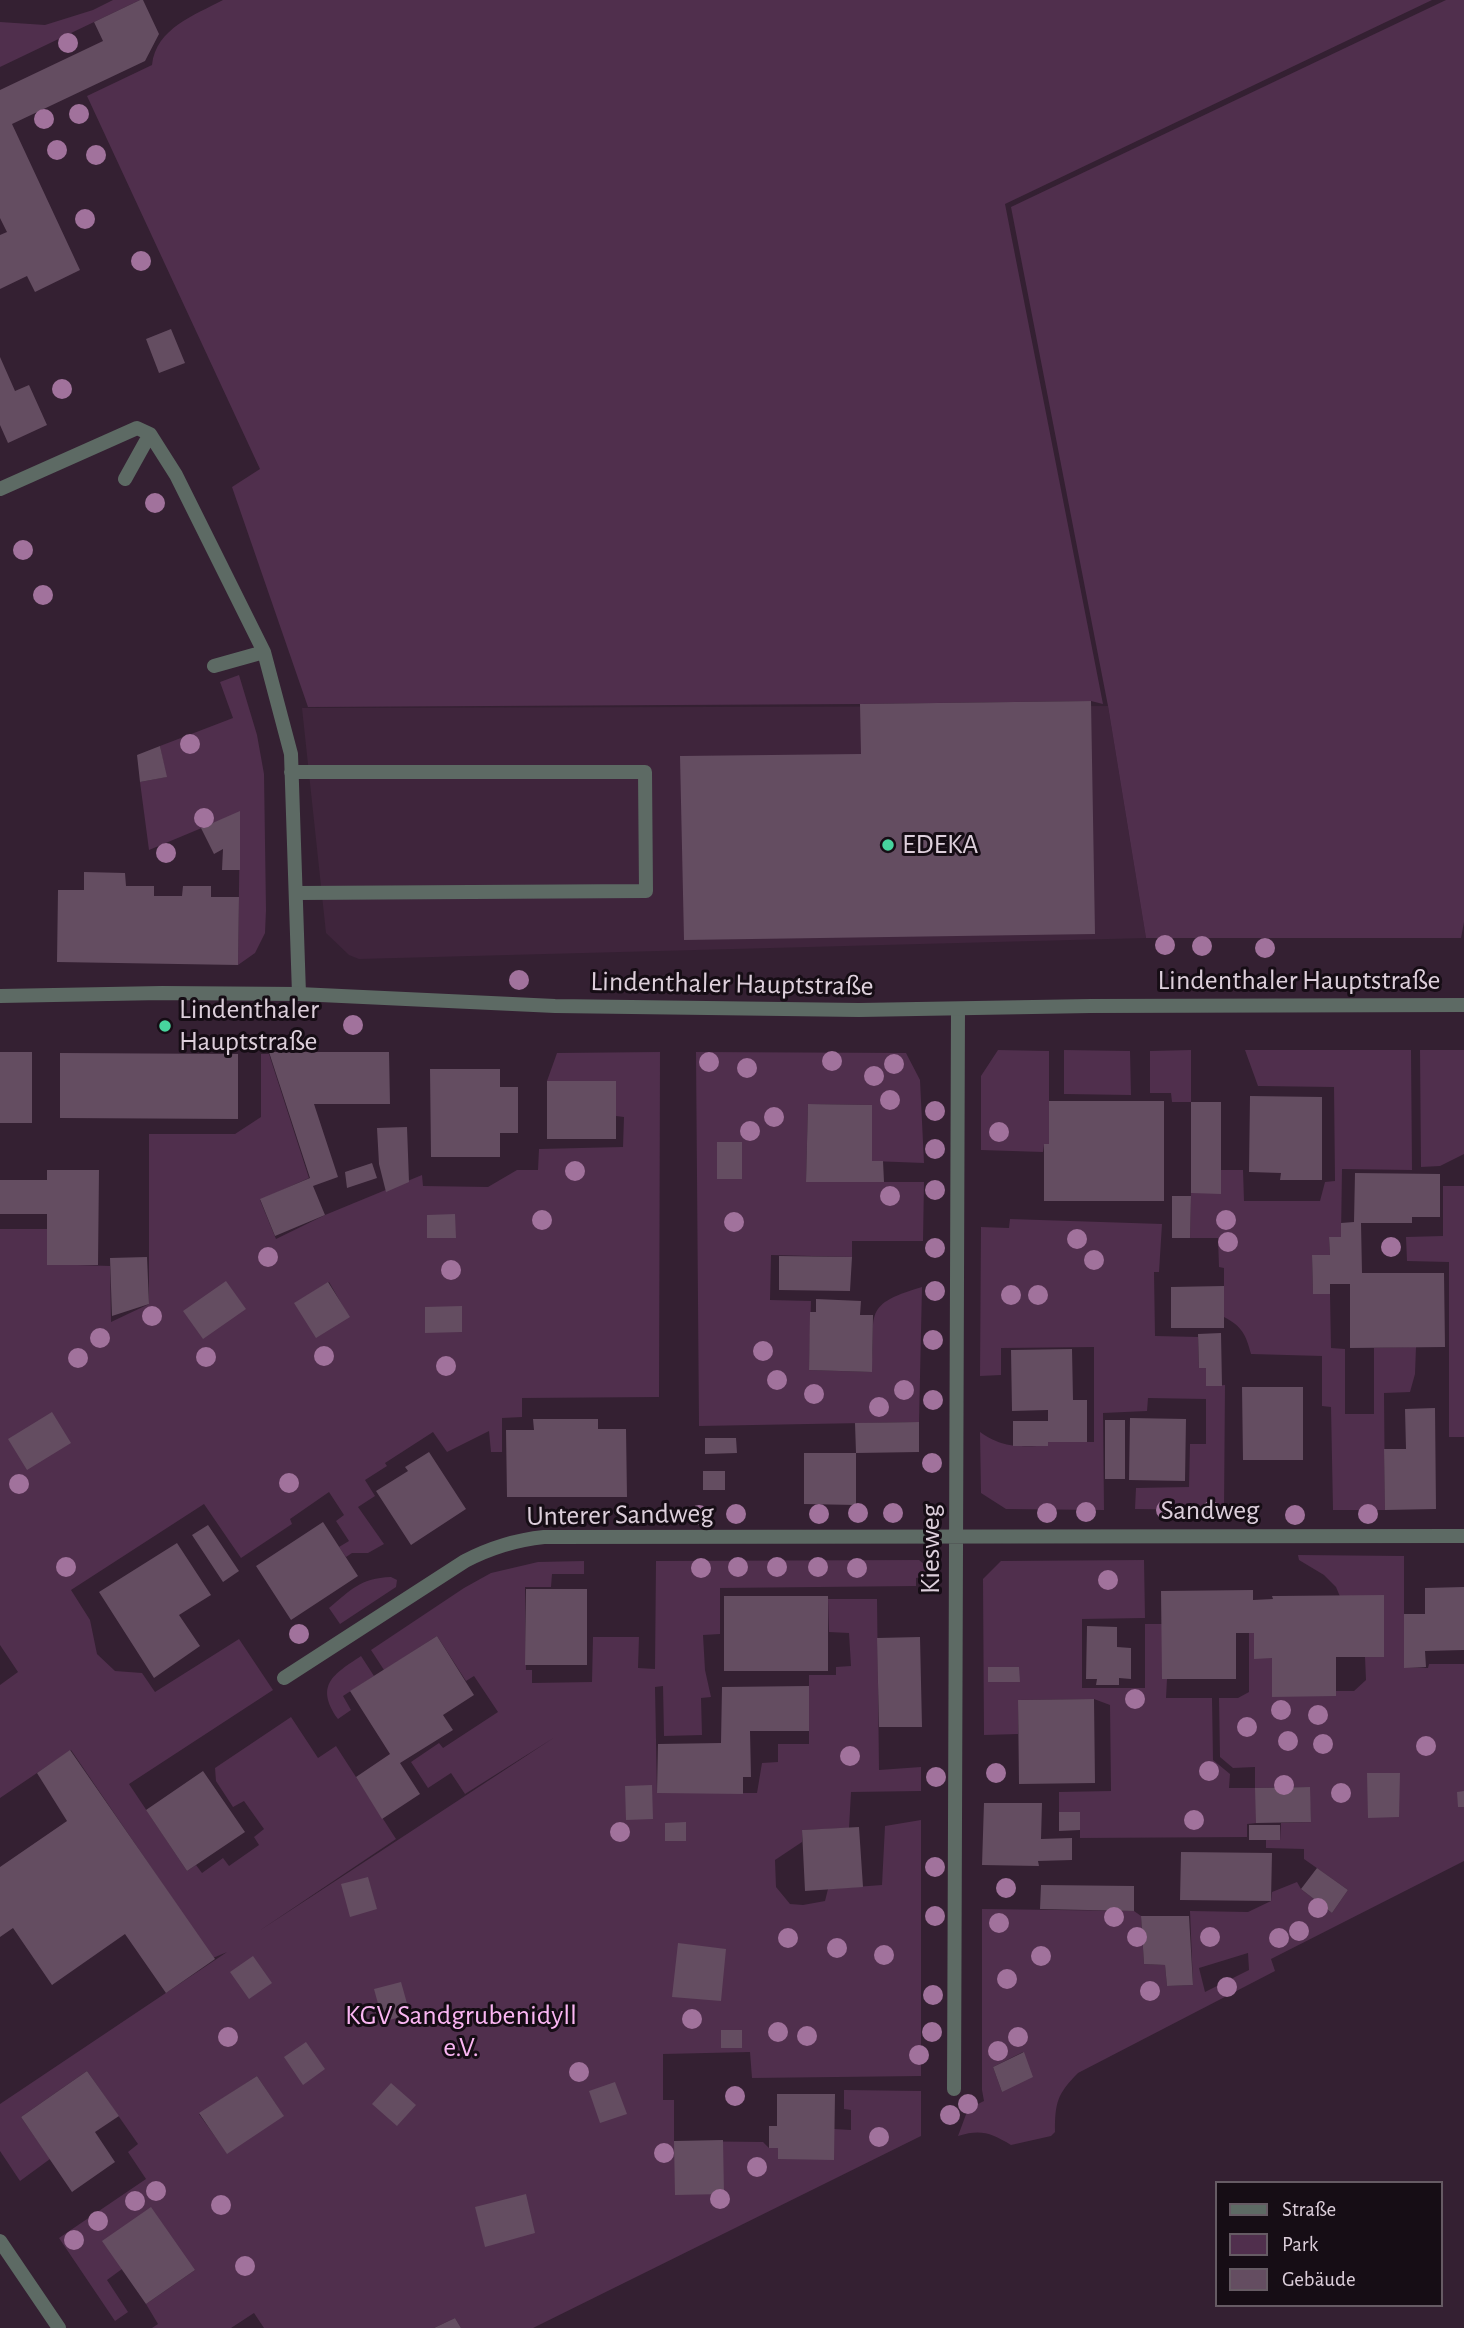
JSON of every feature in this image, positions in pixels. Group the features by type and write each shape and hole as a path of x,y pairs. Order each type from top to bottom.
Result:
{"street":[{"path":"0,489 137,428 150,434 176,475 264,652 291,754 299,994"},
{"path":"125,479 150,434"},
{"path":"214,666 264,652"},
{"path":"291,772 645,772 646,891 297,893"},
{"name":"Lindenthaler Hauptstraße","path":"0,996 299,994 555,1006 958,1009 1464,1005"},
{"name":"Kiesweg","path":"954,2089 958,1009"},
{"name":"Sandweg","path":"955,1536 1464,1536"},
{"name":"Unterer Sandweg","path":"284,1678 465,1561 485,1551 524,1539 955,1536"},
{"path":"0,2241 5,2260 59,2328"}],"shaded area":[{"path":"1108,706 1146,938 359,959 349,955 326,933 302,708"}],"green space":[{"path":"113,0 140,0 0,67 0,22 45,25 93,10"},
{"path":"223,0 1432,0 1005,204 1103,704 1091,701 308,707 232,487 260,469 87,96 152,65 155,52 169,32 189,17"},
{"path":"1446,0 1464,0 1464,922 1461,938 1146,938 1108,706 1011,207"},
{"path":"239,675 257,735 264,774 266,910 265,933 255,953 238,965 240,812 149,850 140,782 166,777 160,746 233,718 220,682"},
{"path":"998,1050 1049,1051 1049,1144 1044,1145 1043,1152 981,1150 981,1076"},
{"path":"1064,1050 1130,1051 1131,1095 1064,1094"},
{"path":"1191,1050 1191,1102 1172,1102 1171,1093 1150,1093 1150,1051"},
{"path":"1245,1050 1411,1050 1412,1170 1342,1169 1341,1237 1329,1237 1330,1255 1312,1255 1313,1293 1330,1294 1331,1348 1345,1349 1345,1414 1374,1414 1374,1348 1416,1347 1415,1374 1410,1392 1384,1393 1385,1510 1333,1510 1331,1407 1322,1406 1322,1356 1251,1354 1242,1332 1224,1317 1224,1268 1219,1267 1218,1238 1190,1238 1191,1193 1221,1193 1221,1170 1243,1170 1244,1201 1320,1201 1325,1182 1335,1181 1334,1087 1258,1086"},
{"path":"1420,1050 1464,1050 1464,1154 1440,1166 1421,1167"},
{"name":"KGV Sandgrubenidyll e.V.","path":"660,1052 659,1397 522,1398 522,1417 502,1418 502,1452 491,1452 489,1431 447,1452 433,1432 385,1463 387,1466 365,1480 375,1496 358,1507 384,1544 368,1553 352,1553 346,1557 339,1547 349,1541 336,1521 344,1515 329,1492 290,1519 292,1524 241,1558 204,1504 71,1590 90,1620 97,1654 115,1671 142,1673 155,1692 239,1639 273,1690 129,1784 187,1871 196,1865 202,1873 223,1858 229,1866 259,1845 254,1837 264,1829 244,1801 233,1807 216,1781 215,1768 291,1717 318,1758 336,1746 396,1839 259,1931 555,1737 465,1794 451,1773 428,1788 411,1762 439,1743 443,1748 498,1712 474,1676 466,1681 437,1636 384,1670 371,1650 464,1588 491,1573 538,1562 584,1561 584,1574 552,1574 551,1587 525,1587 526,1670 532,1670 532,1683 592,1682 593,1637 639,1637 638,1668 655,1669 656,1561 919,1560 936,1574 916,1578 916,1586 720,1588 720,1634 703,1635 705,1670 711,1697 701,1698 702,1735 664,1736 663,1686 655,1687 657,1793 757,1793 762,1763 778,1762 778,1744 809,1744 809,1675 836,1675 836,1667 851,1666 849,1633 829,1632 828,1599 877,1599 879,1770 921,1767 921,1791 851,1792 849,1828 802,1830 802,1842 775,1860 776,1887 790,1904 803,1905 825,1901 828,1889 882,1885 885,1826 921,1820 921,2076 752,2078 750,2052 663,2054 663,2100 674,2100 674,2141 763,2142 769,2148 778,2148 778,2159 834,2129 851,2130 851,2110 844,2109 844,2090 921,2091 921,2136 533,2328 461,2328 455,2318 434,2328 264,2328 254,2313 231,2328 152,2328 158,2324 146,2304 195,2270 122,2269 107,2280 128,2312 115,2321 59,2238 146,2179 128,2152 138,2144 87,2071 21,2117 50,2159 20,2181 0,2151 0,2104 227,1952 213,1958 71,1750 0,1798 0,1685 18,1672 0,1645 0,1229 47,1229 47,1264 110,1266 111,1322 149,1304 149,1134 235,1134 261,1117 261,1054 269,1054 309,1178 260,1200 276,1239 325,1215 422,1175 423,1186 488,1187 517,1170 538,1170 539,1149 623,1147 624,1117 616,1116 616,1081 547,1081 557,1053","holes":["329,1282 349,1317 295,1303","257,2076 283,2115 227,2153 199,2114"]},
{"path":"696,1052 906,1053 920,1080 924,1163 872,1161 872,1105 808,1104 806,1182 924,1182 923,1241 852,1241 852,1257 771,1255 770,1300 811,1301 809,1370 871,1372 873,1326 879,1307 888,1300 922,1287 919,1422 699,1426"},
{"path":"1443,1186 1464,1186 1464,1437 1449,1437 1449,1262 1407,1261 1406,1237 1443,1236"},
{"path":"1010,1219 1162,1224 1159,1272 1154,1272 1155,1336 1198,1337 1199,1368 1206,1368 1206,1386 1225,1385 1224,1510 1135,1509 1136,1488 1189,1487 1190,1444 1206,1444 1206,1399 1148,1398 1147,1411 1103,1413 1104,1510 1006,1509 981,1493 980,1432 1012,1445 1047,1446 1048,1442 1094,1442 1094,1347 1001,1348 1001,1375 980,1376 981,1227 1009,1228"},
{"path":"1298,1555 1404,1556 1404,1667 1428,1668 1429,1664 1464,1664 1464,1861 1271,1959 1275,1971 1078,2073 1059,2100 1055,2132 1051,2136 1011,2145 986,2133 958,2136 968,2109 984,2101 982,1909 1134,1911 1141,1916 1144,1964 1165,1965 1167,1986 1193,1985 1190,1911 1248,1912 1271,1901 1272,1892 1297,1882 1301,1889 1332,1913 1348,1890 1304,1859 1304,1849 1266,1848 1266,1840 1280,1840 1281,1823 1311,1822 1309,1787 1256,1788 1256,1823 1247,1824 1247,1837 1080,1838 1080,1812 1059,1812 1059,1792 1111,1791 1110,1705 1094,1699 1018,1700 1018,1734 984,1735 983,1579 1001,1561 1144,1560 1145,1618 1082,1619 1082,1688 1145,1688 1145,1624 1162,1624 1162,1679 1167,1679 1166,1698 1212,1698 1213,1760 1230,1774 1229,1788 1255,1788 1255,1767 1233,1768 1220,1757 1219,1698 1238,1698 1249,1692 1249,1633 1254,1633 1254,1658 1272,1658 1273,1695 1336,1696 1336,1691 1354,1691 1366,1680 1365,1657 1336,1587 1324,1575 1299,1560","holes":["1248,1953 1249,1970 1205,1992 1199,1968","1023,2052 1002,2092 993,2067"]},
{"path":"391,1577 397,1580 396,1587 340,1624 329,1608 364,1583"},
{"path":"361,1656 374,1676 343,1696 351,1710 338,1719 328,1697 330,1682"}],"building":[{"path":"143,0 159,34 145,61 12,124 80,270 35,292 27,276 0,289 0,235 7,232 0,218 0,90 103,41 94,22"},
{"path":"171,329 185,363 159,373 146,339"},
{"path":"0,357 15,391 29,385 47,425 8,443 0,425"},
{"name":"EDEKA","path":"1091,701 1095,934 684,940 680,756 861,754 860,704"},
{"path":"160,746 167,777 140,782 137,755"},
{"path":"240,811 240,870 222,870 223,849 214,854 201,828"},
{"path":"84,872 125,873 126,886 154,886 154,896 182,896 183,886 211,886 211,897 239,897 238,965 57,962 58,890 84,890"},
{"path":"0,1052 32,1052 32,1123 0,1123"},
{"path":"269,1052 389,1052 390,1104 314,1104 338,1177 313,1186 325,1215 275,1236 260,1199 310,1178"},
{"path":"60,1053 238,1054 238,1119 60,1118"},
{"path":"430,1069 500,1069 500,1087 518,1087 518,1133 500,1133 500,1157 431,1157"},
{"path":"547,1081 616,1081 616,1139 547,1139"},
{"path":"1250,1096 1322,1097 1322,1180 1280,1180 1281,1173 1249,1172"},
{"path":"1049,1101 1164,1101 1164,1201 1044,1201 1044,1144 1049,1144"},
{"path":"1191,1102 1221,1102 1221,1194 1191,1193"},
{"path":"808,1104 872,1105 872,1161 883,1161 884,1182 806,1182"},
{"path":"407,1127 409,1182 386,1192 379,1164 377,1128"},
{"path":"717,1142 742,1142 742,1179 717,1179"},
{"path":"372,1163 377,1178 347,1188 345,1172"},
{"path":"47,1170 99,1170 98,1265 47,1265 47,1214 0,1214 0,1180 47,1180"},
{"path":"1355,1173 1440,1174 1440,1217 1412,1217 1412,1223 1361,1223 1362,1273 1444,1273 1445,1347 1350,1348 1350,1284 1330,1284 1330,1294 1313,1294 1312,1255 1330,1255 1329,1237 1341,1237 1341,1223 1354,1222"},
{"path":"1172,1196 1191,1196 1190,1238 1172,1238"},
{"path":"455,1214 456,1238 427,1238 427,1215"},
{"path":"779,1256 852,1257 850,1291 779,1290"},
{"path":"147,1257 149,1304 112,1316 110,1258"},
{"path":"226,1281 246,1309 203,1339 183,1311"},
{"path":"328,1282 350,1317 316,1338 294,1303"},
{"path":"1224,1286 1224,1328 1171,1328 1171,1287"},
{"path":"816,1299 861,1301 860,1315 873,1315 872,1372 809,1370 810,1312 816,1312"},
{"path":"462,1306 462,1332 425,1333 425,1307"},
{"path":"1221,1333 1222,1386 1206,1386 1206,1368 1199,1368 1198,1334"},
{"path":"1072,1349 1073,1400 1087,1400 1087,1442 1048,1442 1048,1446 1013,1446 1013,1421 1048,1421 1048,1410 1012,1411 1011,1350"},
{"path":"1242,1387 1303,1387 1303,1460 1243,1460"},
{"path":"1435,1408 1436,1509 1385,1510 1384,1449 1406,1449 1405,1409"},
{"path":"52,1412 71,1443 27,1470 8,1439"},
{"path":"1130,1418 1186,1419 1185,1481 1129,1480"},
{"path":"533,1419 598,1419 598,1429 626,1429 627,1497 507,1497 506,1430 534,1430"},
{"path":"1105,1420 1125,1420 1125,1479 1105,1479"},
{"path":"919,1422 919,1452 856,1453 855,1423"},
{"path":"705,1438 736,1438 737,1453 705,1454"},
{"path":"429,1452 466,1509 411,1545 376,1491 408,1471 405,1467"},
{"path":"804,1453 856,1453 856,1505 804,1504"},
{"path":"703,1471 725,1471 725,1490 703,1490"},
{"path":"323,1522 358,1576 291,1620 256,1566"},
{"path":"208,1525 239,1571 223,1582 192,1535"},
{"path":"177,1543 211,1595 179,1615 200,1646 154,1678 99,1592"},
{"path":"1464,1587 1464,1650 1425,1651 1426,1667 1404,1668 1404,1614 1425,1614 1425,1588"},
{"path":"526,1589 587,1589 587,1665 525,1665"},
{"path":"1253,1590 1253,1600 1273,1599 1272,1596 1384,1595 1384,1657 1336,1657 1336,1696 1272,1697 1272,1658 1254,1659 1254,1633 1236,1633 1236,1679 1162,1679 1161,1591"},
{"path":"724,1596 828,1596 828,1671 724,1671"},
{"path":"1087,1626 1117,1627 1117,1647 1131,1648 1131,1679 1119,1678 1119,1685 1096,1685 1097,1679 1086,1679"},
{"path":"437,1636 474,1695 443,1715 453,1730 400,1763 420,1794 382,1819 356,1777 390,1754 350,1691"},
{"path":"920,1637 922,1727 879,1727 877,1638"},
{"path":"988,1667 1019,1667 1020,1682 988,1682"},
{"path":"809,1686 809,1731 750,1731 751,1777 743,1777 743,1794 657,1793 658,1744 721,1743 722,1687"},
{"path":"1094,1699 1095,1783 1019,1784 1018,1700"},
{"path":"70,1750 215,1959 166,1993 125,1934 52,1985 13,1928 0,1937 0,1867 67,1821 37,1773"},
{"path":"203,1771 245,1832 187,1871 146,1810"},
{"path":"1367,1773 1400,1773 1399,1817 1368,1818"},
{"path":"652,1785 653,1819 626,1820 625,1786"},
{"path":"1310,1787 1311,1822 1256,1823 1255,1788"},
{"path":"1464,1791 1464,1807 1458,1807 1457,1792"},
{"path":"984,1803 1042,1803 1041,1839 1072,1838 1072,1860 1038,1861 1039,1866 982,1865"},
{"path":"1059,1812 1080,1812 1080,1830 1059,1831"},
{"path":"686,1822 686,1841 665,1841 665,1823"},
{"path":"1249,1825 1280,1825 1280,1840 1249,1840"},
{"path":"859,1827 863,1887 805,1891 802,1830"},
{"path":"1181,1852 1272,1853 1271,1901 1180,1900"},
{"path":"1317,1868 1348,1890 1332,1913 1301,1889"},
{"path":"368,1877 377,1909 350,1917 341,1884"},
{"path":"1041,1885 1134,1886 1134,1911 1040,1909"},
{"path":"1141,1916 1189,1916 1193,1985 1167,1986 1165,1965 1144,1964"},
{"path":"678,1943 726,1949 721,2001 672,1997"},
{"path":"253,1956 272,1983 249,1999 230,1972"},
{"path":"401,1982 410,2014 383,2022 374,1989"},
{"path":"721,2030 742,2030 742,2048 721,2048"},
{"path":"306,2042 325,2069 303,2085 284,2057"},
{"path":"1024,2052 1033,2077 1002,2092 993,2067"},
{"path":"87,2071 119,2116 95,2132 115,2162 72,2192 21,2117"},
{"path":"257,2076 284,2116 227,2154 199,2113"},
{"path":"615,2082 627,2114 600,2123 589,2091"},
{"path":"391,2083 416,2105 397,2126 372,2104"},
{"path":"777,2094 835,2094 834,2160 778,2159 778,2148 769,2148 769,2126 777,2126"},
{"path":"723,2140 724,2194 675,2195 674,2141"},
{"path":"526,2194 535,2233 485,2247 475,2207"},
{"path":"151,2207 195,2270 146,2304 102,2241"},
{"path":"455,2318 461,2328 434,2328"}],"place":[{"name":"EDEKA","path":"888,845"},
{"name":"Lindenthaler Hauptstraße","path":"165,1026"}]}
